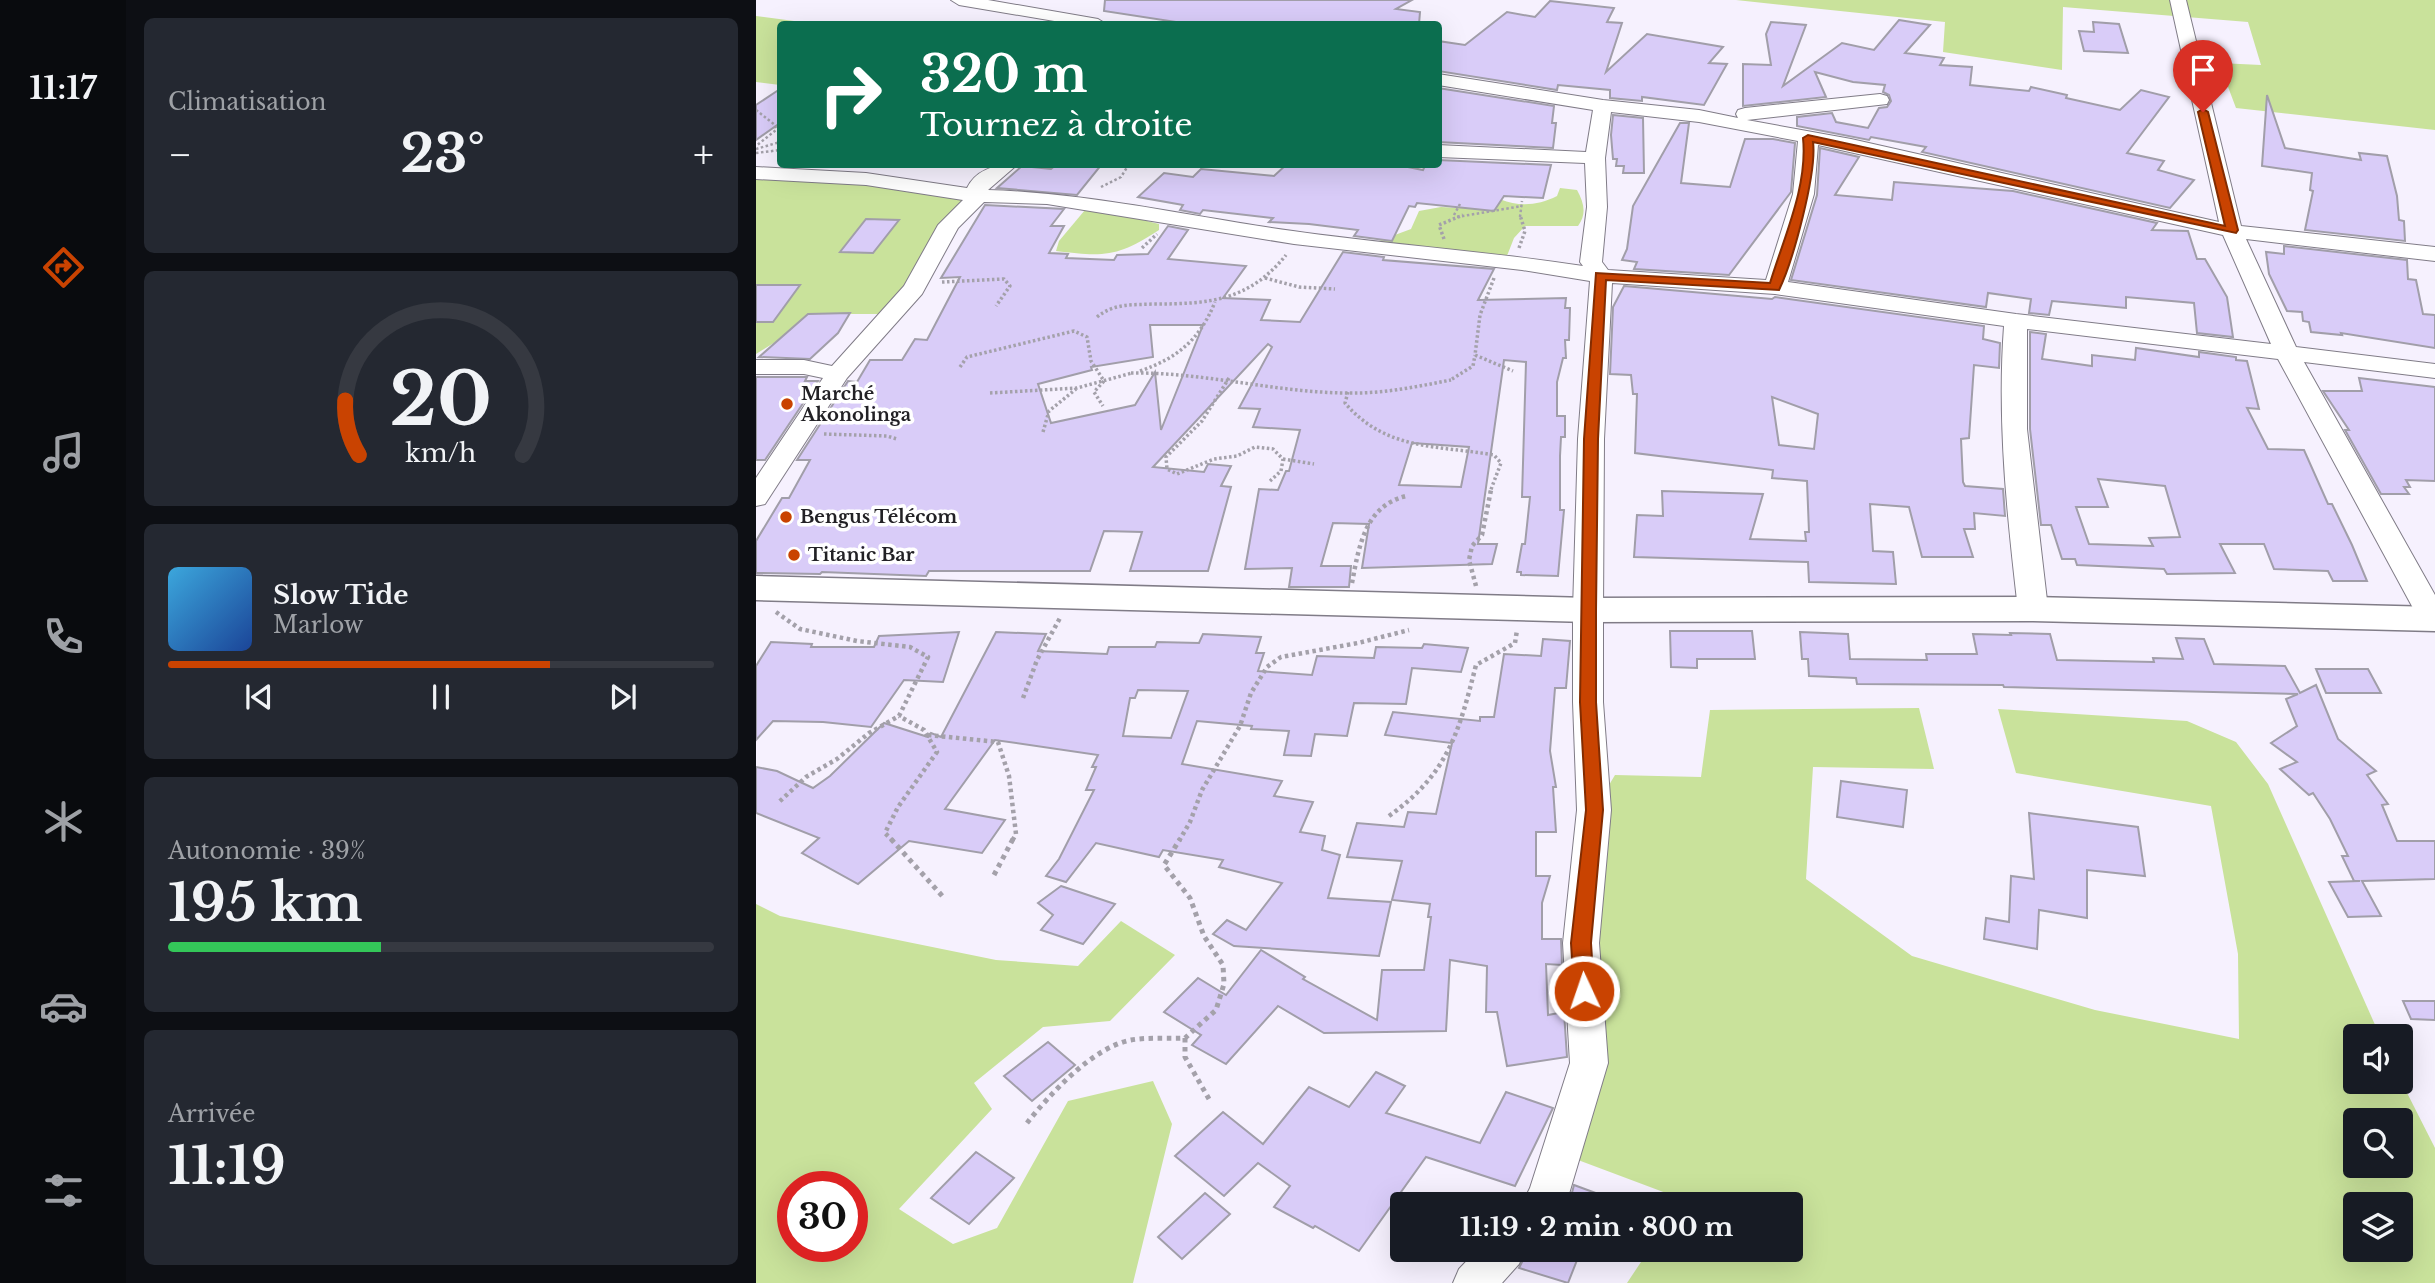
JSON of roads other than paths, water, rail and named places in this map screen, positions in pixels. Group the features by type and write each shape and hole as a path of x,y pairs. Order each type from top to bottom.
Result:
{"main road":[{"path":"758,588 1588,611 2034,610 2435,620"}],"street":[{"path":"959,0 1081,21"},
{"path":"2178,0 2232,230 2287,354 2435,620"},
{"path":"1442,80 1603,106 1699,116 2232,230 2435,254"},
{"path":"1699,116 1783,112 1880,100"},
{"path":"1550,1192 1588,1063 1581,943 1594,810 1588,702 1588,611 1591,439 1601,276 1591,262 1597,207 1595,158 1603,106"},
{"path":"1775,287 1803,194 1810,160 1808,138"},
{"path":"1442,151 1595,158"},
{"path":"979,196 977,187 1003,168"},
{"path":"756,173 866,179 979,196 1047,198 1294,238 1505,261 1601,276 1775,287 2016,321 2435,371"},
{"path":"756,498 838,374 914,289 949,225 979,196"},
{"path":"2016,321 2014,448 2034,610"},
{"path":"756,367 804,368 838,374"},
{"path":"1474,1283 1493,1262"}],"place":[{"name":"Marché Akonolinga","path":"787,404"},
{"name":"Bengus Télécom","path":"786,517"},
{"name":"Titanic Bar","path":"794,555"}]}
